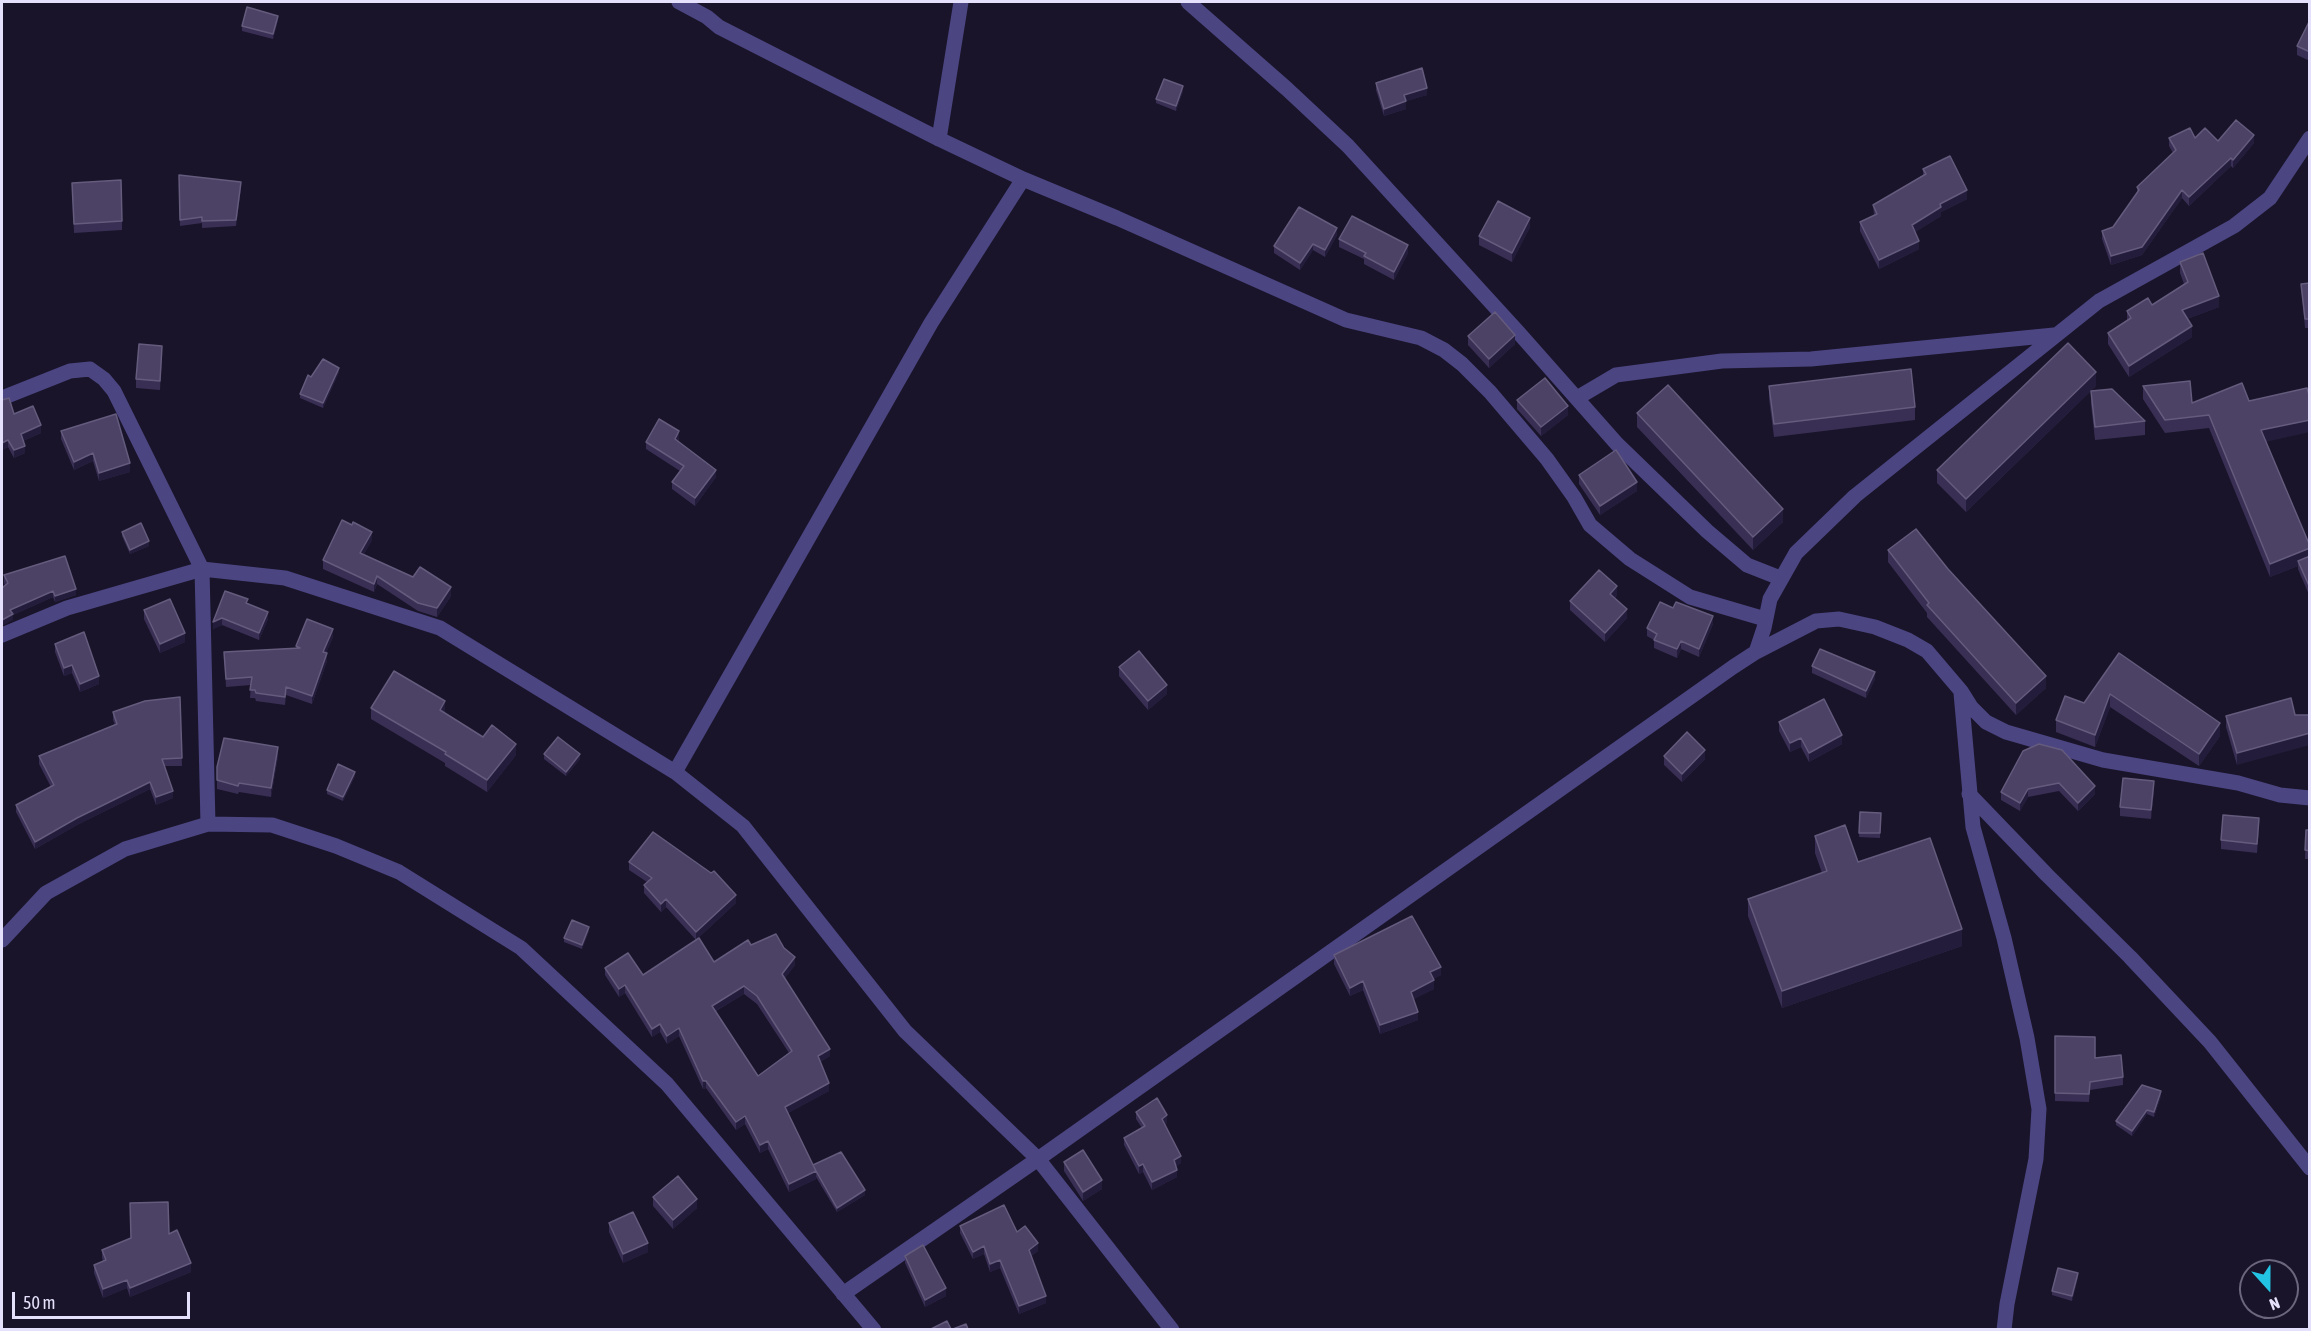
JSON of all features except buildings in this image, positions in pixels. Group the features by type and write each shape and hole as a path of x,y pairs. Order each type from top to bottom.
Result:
{"street":[{"path":"679,2 707,17 719,27 1023,179 1117,218 1346,320 1421,339 1444,350 1491,392 1547,459 1574,497 1590,525 1630,559 1690,597 1765,619"},
{"path":"939,139 961,2"},
{"path":"1188,2 1279,81 1348,146 1617,444 1707,531 1747,565 1780,578"},
{"path":"1756,652 1770,600 1780,578 1796,553 1855,496 2099,301 2234,226 2270,198 2310,138"},
{"path":"675,772 931,323 1023,179"},
{"path":"1577,398 1616,375 1722,362 1811,359 2055,335"},
{"path":"2,398 70,371 90,369 104,379 114,391 202,569 208,824"},
{"path":"2,635 67,608 202,569 285,578 440,628 675,772 742,826 905,1031 1038,1159 1172,1329"},
{"path":"843,1294 1756,652 1816,621 1839,619 1875,627 1908,640 1926,651 1986,722 2006,732 2103,760 2238,783 2280,795 2310,798"},
{"path":"1961,691 1973,827 2004,938 2028,1038 2039,1109 2036,1159 2004,1329"},
{"path":"1969,794 2130,957 2210,1042 2310,1168"},
{"path":"2,940 46,893 125,849 208,824 272,825 336,846 399,872 522,948 667,1084 874,1329"}]}
